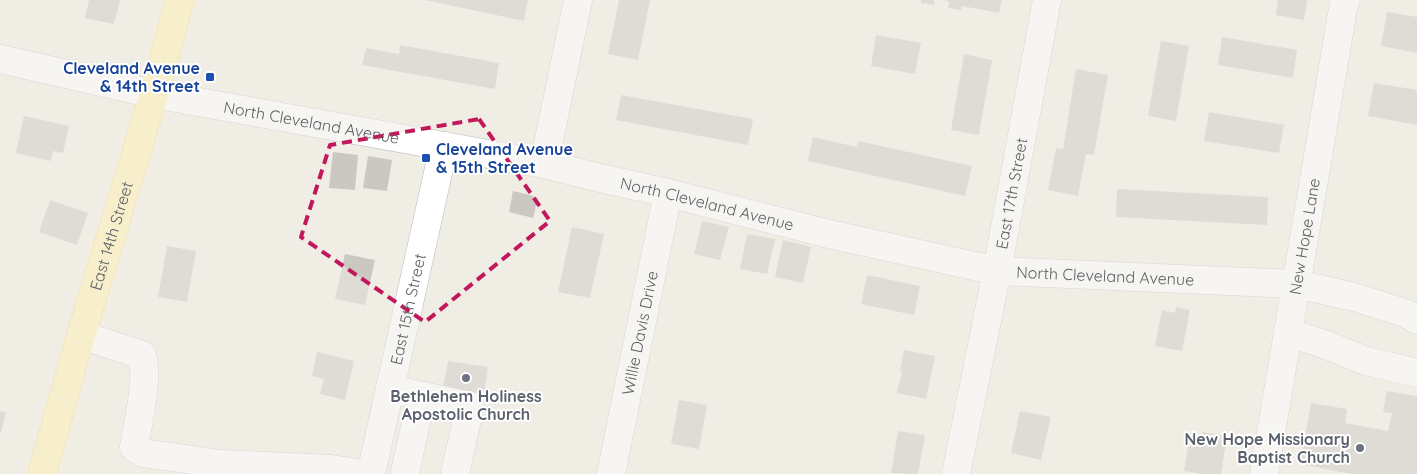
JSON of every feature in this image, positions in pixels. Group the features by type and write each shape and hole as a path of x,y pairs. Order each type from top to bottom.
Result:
{"main road":[{"name":"East 14th Street","path":"42,474 180,0"}],"street":[{"path":"544,164 578,0"},
{"name":"East 17th Street","path":"956,474 997,271 1046,0"},
{"name":"New Hope Lane","path":"1264,474 1346,0"},
{"name":"North Cleveland Avenue","path":"0,58 154,94 544,164 829,234 997,271 1297,284 1354,297 1405,314 1417,320"},
{"name":"East 15th Street","path":"371,474 444,146"},
{"name":"Willie Davis Drive","path":"611,474 668,193"},
{"path":"1289,333 1324,344 1366,361 1417,373"},
{"path":"81,336 142,355 145,364 144,380 134,447 143,453 221,469 331,469 364,474"},
{"path":"390,389 470,406 455,474"},
{"path":"405,472 422,396"}],"highlighted area":[{"path":"479,119 550,221 425,322 301,237 330,145"}],"building":[{"path":"89,0 120,0 114,24 85,18"},
{"path":"425,0 528,0 524,21"},
{"path":"619,0 650,0 638,60 608,54"},
{"path":"921,0 934,0 934,5 921,3"},
{"path":"944,0 1002,0 999,13 962,6 961,10 948,8 949,2"},
{"path":"1278,0 1307,0 1304,20 1276,15"},
{"path":"1387,12 1417,17 1417,53 1381,46"},
{"path":"876,35 921,43 915,74 871,66"},
{"path":"1222,37 1297,50 1293,78 1218,65"},
{"path":"1161,41 1189,46 1176,121 1148,116"},
{"path":"400,45 499,63 495,89 362,65 366,48 399,54"},
{"path":"964,54 992,60 979,135 951,130"},
{"path":"1076,69 1108,75 1094,155 1086,154 1078,196 1048,190 1056,148 1063,149"},
{"path":"206,73 216,76 215,80 205,78"},
{"path":"1374,83 1417,90 1417,125 1368,116"},
{"path":"621,95 753,119 748,145 616,120"},
{"path":"1209,112 1284,125 1279,153 1204,141"},
{"path":"24,116 69,126 63,153 53,151 51,161 16,153"},
{"path":"813,137 857,147 858,141 972,166 965,196 808,161"},
{"path":"333,152 358,155 355,190 329,188"},
{"path":"368,156 392,160 387,191 363,188"},
{"path":"1117,189 1268,197 1267,225 1116,217"},
{"path":"513,191 538,197 533,218 509,212"},
{"path":"50,200 88,213 77,245 39,232"},
{"path":"702,221 729,227 720,260 694,254"},
{"path":"572,227 604,234 590,298 558,292"},
{"path":"747,234 775,239 767,274 740,269"},
{"path":"783,240 811,247 803,283 775,277"},
{"path":"167,246 196,251 187,302 158,297"},
{"path":"345,254 375,260 365,305 335,299"},
{"path":"867,275 920,286 914,315 861,304"},
{"path":"1176,307 1190,310 1182,351 1155,346 1162,310 1175,313"},
{"path":"904,350 935,356 926,399 897,393"},
{"path":"317,352 354,361 345,400 320,394 324,379 312,376"},
{"name":"Bethlehem Holiness Apostolic Church","path":"448,361 488,367 484,396 443,389"},
{"name":"New Hope Missionary Baptist Church","path":"1387,391 1417,396 1417,474 1352,474 1300,464 1311,403 1347,409 1345,423 1388,431 1392,413 1383,412"},
{"path":"679,400 707,405 699,449 671,444"},
{"path":"0,411 6,412 1,433 0,433"},
{"path":"1020,411 1051,417 1041,460 1011,453"},
{"path":"898,431 925,435 918,474 891,473"},
{"path":"1203,432 1227,436 1221,474 1184,471 1188,446 1200,447"}],"place":[{"name":"Cleveland Avenue & 14th Street","path":"210,77"},
{"name":"Cleveland Avenue & 15th Street","path":"426,158"},
{"name":"Bethlehem Holiness Apostolic Church","path":"466,378"},
{"name":"New Hope Missionary Baptist Church","path":"1360,448"}]}
